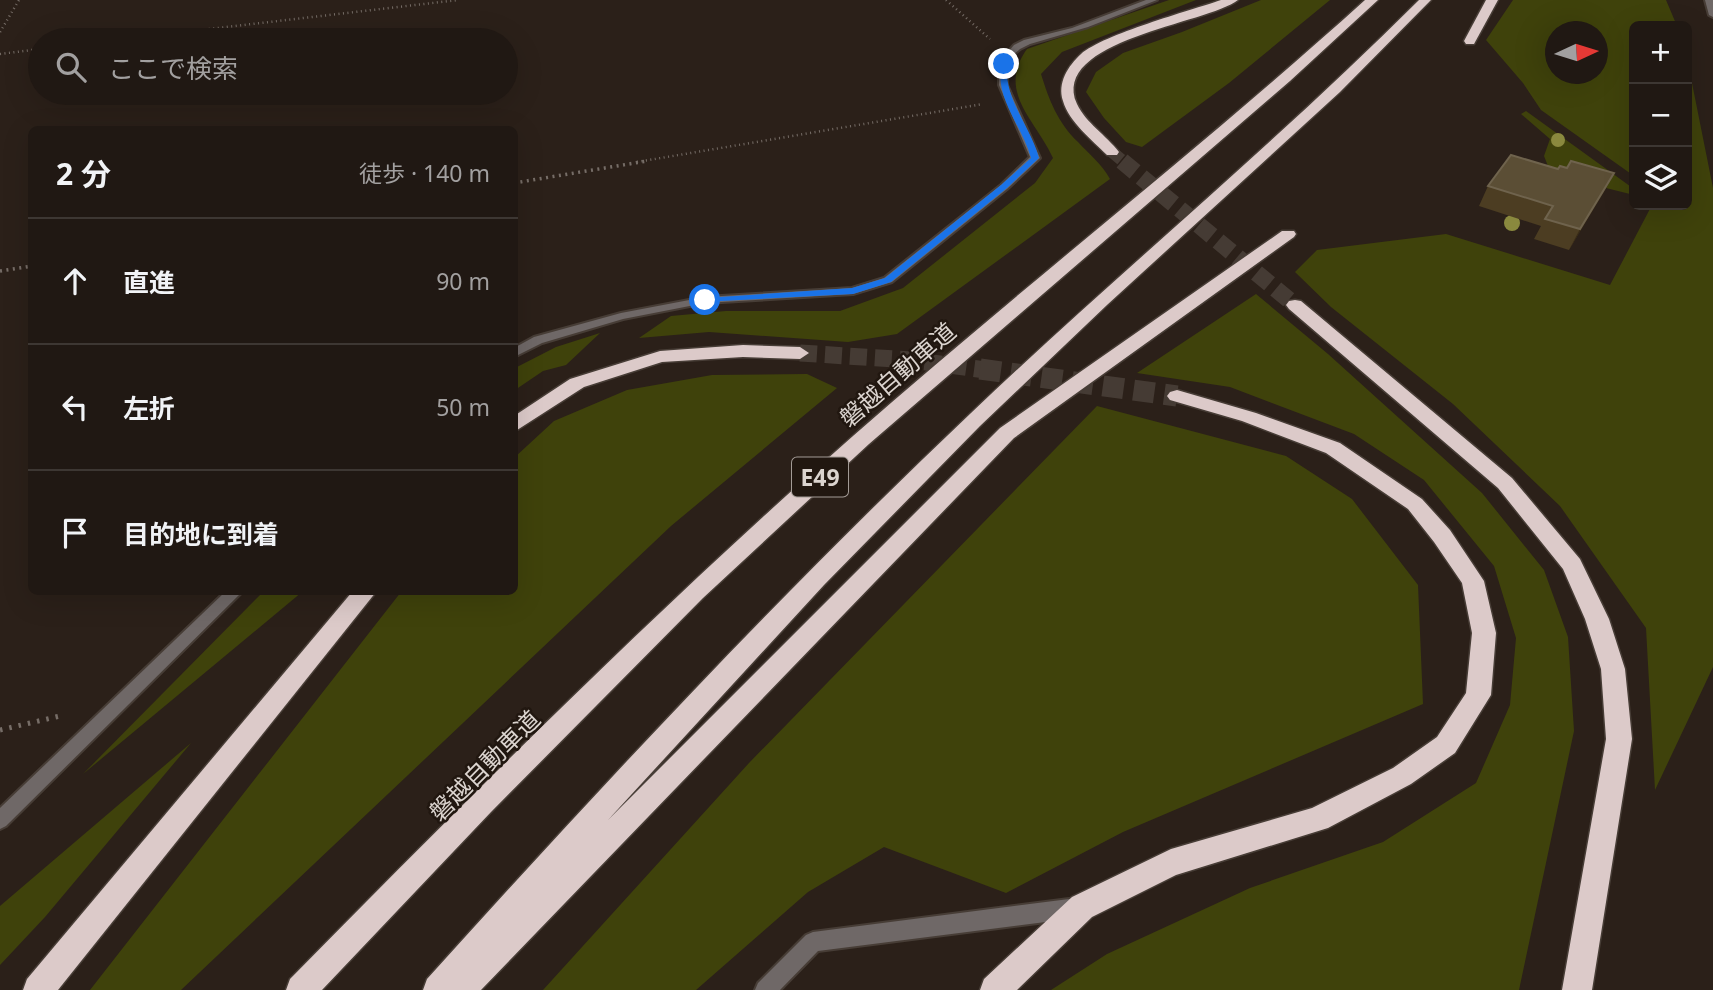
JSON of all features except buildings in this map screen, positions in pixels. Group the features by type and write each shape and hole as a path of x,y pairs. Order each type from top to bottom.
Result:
{"highway":[{"path":"1112,152 1078,117 1069,101 1068,84 1072,72 1087,55 1117,40 1232,0"},
{"name":"磐越自動車道","path":"301,990 481,803 705,583 862,439 1286,78 1372,0"},
{"name":"E49","path":"438,990 555,858 771,627 929,465 1056,342 1351,75 1425,0"},
{"path":"1470,41 1492,0"},
{"path":"460,990 1007,433 1214,289 1288,234"},
{"path":"1295,305 1505,483 1572,565 1597,619 1614,669 1619,739 1577,990"},
{"path":"518,423 577,383 660,357 743,351 800,353"},
{"path":"995,990 1082,907 1171,863 1318,819 1402,776 1446,745 1478,695 1484,633 1473,581 1442,536 1415,504 1333,448 1249,417 1177,396"},
{"path":"38,990 363,595"}],"street":[{"path":"518,351 538,340 621,316 705,300 853,291 888,280 1004,187 1035,158 1029,137 1016,118 1002,83 1004,64 1010,53 1020,45 1065,33 1153,0"},
{"path":"1709,0 1713,15"},
{"path":"0,820 231,595"},
{"path":"765,990 813,942 1082,907"}],"path":[{"path":"0,32 19,0"},
{"path":"218,28 458,0"},
{"path":"946,0 992,41 1010,53"},
{"path":"0,54 28,50"},
{"path":"518,182 1009,99"},
{"path":"0,271 28,266"}],"shaded area":[{"path":"1169,0 1196,0 1062,52 1041,74 1060,119 1110,179 897,334 848,342 709,332 639,338 671,316 726,311 840,311 903,288 1035,183 1053,158 1017,92 1019,64 1027,49"},
{"path":"1261,0 1330,0 1229,83 1142,147 1126,142 1104,118 1086,92 1096,72 1123,53"},
{"path":"1513,0 1666,0 1675,21 1629,21 1629,172 1541,110 1523,83 1486,40"},
{"path":"1692,83 1713,188 1713,667 1655,790 1646,628 1560,506 1453,404 1331,307 1295,272 1317,250 1446,234 1610,285 1649,210 1692,210"},
{"path":"1526,111 1629,185 1629,194 1546,173 1548,166 1544,156 1550,139 1521,114"},
{"path":"1256,294 1328,354 1482,493 1544,570 1568,637 1574,731 1519,990 1051,990 1107,954 1250,888 1383,842 1476,783 1510,705 1516,638 1494,566 1424,480 1354,434 1230,387 1137,373"},
{"path":"600,333 566,365 543,371 518,388 518,366 556,347"},
{"path":"807,374 837,388 671,526 181,990 90,990 399,595 518,595 518,454 554,421 627,390 712,375"},
{"path":"1097,406 1286,456 1352,499 1418,585 1423,704 1123,832 1006,893 884,847 808,892 696,990 543,990 749,763"},
{"path":"260,595 298,595 83,774"},
{"path":"191,743 45,917 0,965 0,906"}],"tunnel":[{"path":"1112,152 1124,162"},
{"path":"1122,161 1295,305"},
{"path":"800,353 911,360 993,371"},
{"path":"980,369 1177,396"}],"route":[{"path":"705,300 853,291 888,280 1004,187 1035,158 1029,137 1016,118 1002,83 1004,64"}]}
